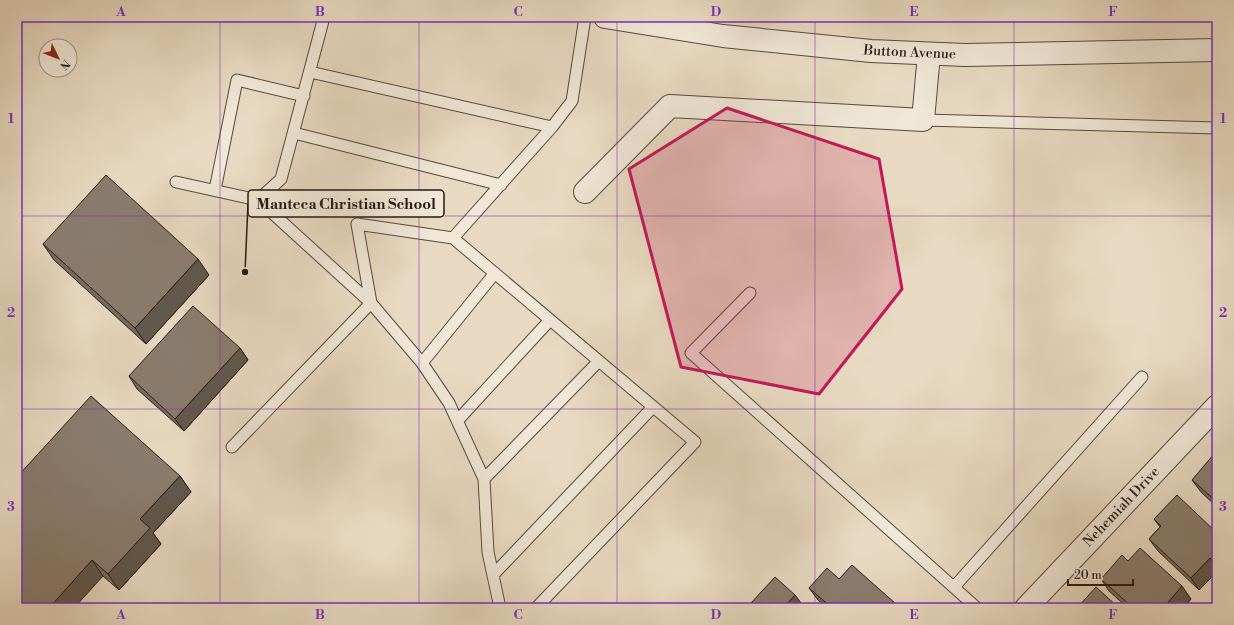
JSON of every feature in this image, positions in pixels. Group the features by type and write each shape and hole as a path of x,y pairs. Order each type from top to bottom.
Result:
{"street":[{"name":"Button Avenue","path":"605,17 723,36 872,51 965,56 1217,50"},
{"path":"585,192 670,106 923,120 929,54"},
{"name":"Nehemiah Drive","path":"1026,608 1217,406"}],"lane":[{"path":"258,200 282,179 324,17"},
{"path":"453,238 552,127 572,101 585,17"},
{"path":"310,72 552,127"},
{"path":"215,190 237,80 304,96"},
{"path":"923,120 1217,128"},
{"path":"294,133 500,185"},
{"path":"176,182 258,200 371,303 422,363 450,402 484,479 488,552 500,608"},
{"path":"371,303 357,224 453,238 695,442 536,608"},
{"path":"422,363 495,273"},
{"path":"750,293 691,353 978,608"},
{"path":"232,447 371,303"},
{"path":"458,420 550,320"},
{"path":"484,479 599,361"},
{"path":"954,587 1142,377"},
{"path":"493,575 653,407"}],"highlighted area":[{"path":"727,108 879,159 902,289 819,394 681,367 629,169"}],"building":[{"path":"106,175 198,259 135,328 43,244"},
{"path":"193,306 240,348 175,419 129,376"},
{"path":"91,396 180,476 140,519 150,528 108,574 92,560 49,608 17,608 17,477"},
{"path":"1214,454 1217,457 1217,502 1192,480"},
{"path":"1177,495 1217,533 1217,563 1216,564 1210,558 1191,578 1149,539 1161,526 1154,519"},
{"path":"1140,548 1182,586 1163,608 1133,608 1101,579 1122,555 1128,561"},
{"path":"852,565 896,604 892,608 832,608 809,588 827,568 839,579"},
{"path":"775,577 795,595 783,608 756,608 751,603"},
{"path":"1096,587 1119,608 1077,608"}],"place":[{"name":"Manteca Christian School","path":"245,272"}]}
